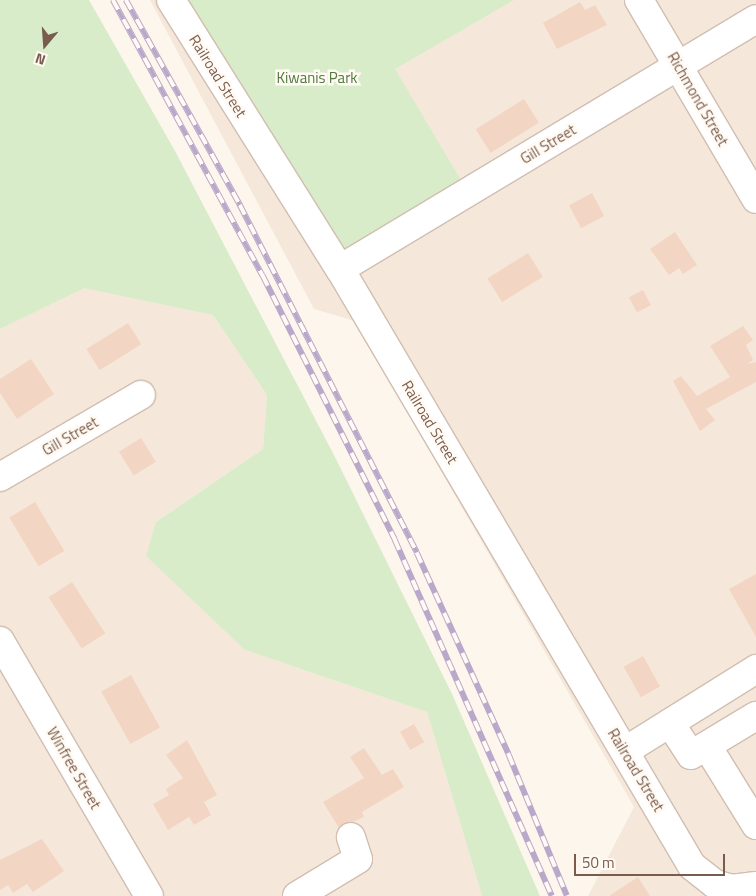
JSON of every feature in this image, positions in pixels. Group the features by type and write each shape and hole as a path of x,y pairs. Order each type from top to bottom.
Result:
{"street":[{"name":"Railroad Street","path":"171,0 340,269 692,866 715,884 731,889 756,886"},
{"name":"Richmond Street","path":"639,0 756,199"},
{"name":"Gill Street","path":"340,269 756,19"},
{"name":"Gill Street","path":"0,477 141,395"},
{"name":"Winfree Street","path":"0,641 149,896"},
{"path":"625,751 756,668"},
{"path":"670,722 691,755 756,716"},
{"path":"707,746 756,825"},
{"path":"297,896 358,859 351,838"}],"shaded area":[{"path":"150,0 756,0 756,896 588,896 634,807 355,321 314,309"},
{"path":"84,287 213,315 267,395 263,449 156,522 245,650 427,712 482,896 0,896 0,329"}],"green space":[{"path":"0,0 89,0 175,151 335,457 453,696 540,896 482,896 427,712 245,650 146,556 156,522 263,449 267,395 213,315 84,288 0,329"},
{"name":"Kiwanis Park","path":"170,0 514,0 395,69 468,192 348,264"}],"building":[{"path":"580,2 585,10 595,5 607,25 557,49 543,23"},
{"path":"524,99 539,123 490,153 476,129"},
{"path":"592,193 604,216 581,228 569,205"},
{"path":"675,232 697,265 683,274 679,268 669,275 650,249"},
{"path":"528,253 543,277 502,302 487,278"},
{"path":"643,290 651,305 637,313 629,298"},
{"path":"128,323 141,344 100,370 86,349"},
{"path":"743,326 753,340 746,345 753,360 747,364 756,362 756,382 706,409 715,420 700,431 673,381 681,376 697,396 730,377 710,346"},
{"path":"31,359 54,394 17,419 0,393 0,379"},
{"path":"141,438 156,462 134,476 119,452"},
{"path":"35,502 64,551 39,566 9,517"},
{"path":"756,574 756,637 729,589"},
{"path":"72,582 105,633 82,648 49,597"},
{"path":"643,656 660,687 641,697 624,667"},
{"path":"131,675 160,727 130,744 101,691"},
{"path":"414,724 424,742 410,750 400,732"},
{"path":"187,740 217,795 204,802 211,815 194,825 189,817 168,830 153,804 169,795 166,789 183,778 166,755"},
{"path":"364,748 382,775 393,769 404,787 362,812 364,817 339,828 323,802 364,778 350,757"},
{"path":"42,839 64,871 33,892 27,884 13,893 8,885 0,890 0,860"},
{"path":"638,877 650,896 609,896"}],"railway":[{"path":"113,0 263,276 395,540 552,896"},
{"path":"126,0 240,205 417,553 509,755 567,896"}]}
